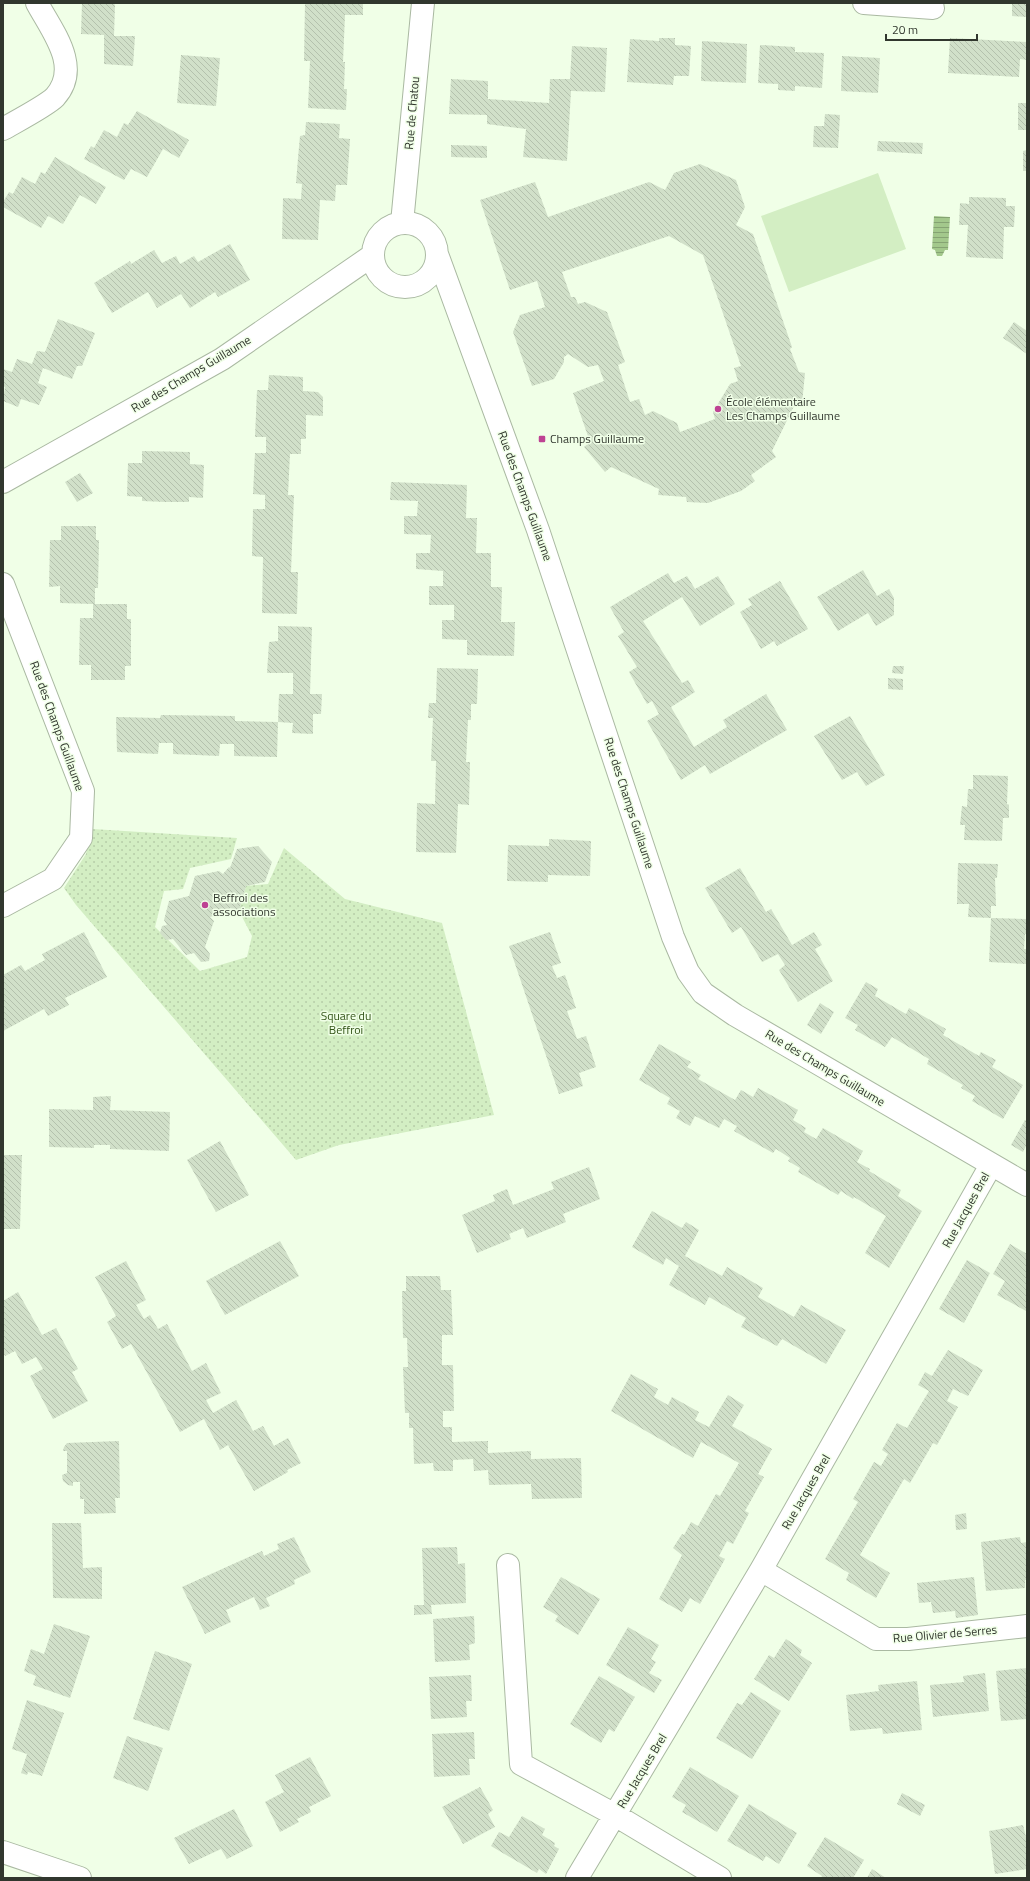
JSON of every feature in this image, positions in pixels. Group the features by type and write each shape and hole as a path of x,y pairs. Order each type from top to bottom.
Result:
{"street":[{"path":"3,129 54,98 63,85 67,74 62,49 37,3"},
{"name":"Rue de Chatou","path":"402,223 423,3"},
{"path":"864,3 933,8"},
{"path":"402,223 411,223 422,227 430,234 435,244 437,254 436,264 426,280 408,287 399,286 388,282 380,275 375,266 373,255 378,237 393,225 402,223"},
{"name":"Rue des Champs Guillaume","path":"437,254 538,530 673,937 688,972 703,993 735,1015 1027,1185"},
{"name":"Rue des Champs Guillaume","path":"3,482 222,359 373,255"},
{"name":"Rue des Champs Guillaume","path":"3,584 83,791 81,838 53,879 3,906"},
{"name":"Rue Jacques Brel","path":"577,1878 761,1570 991,1165"},
{"name":"Rue Jacques Brel","path":"508,1565 521,1764 615,1815"},
{"name":"Rue Olivier de Serres","path":"761,1570 876,1639 908,1639 1027,1626"},
{"path":"615,1815 720,1878"},
{"path":"3,1852 80,1878"}],"green space":[{"path":"878,173 906,249 789,292 761,216"},
{"name":"Square du Beffroi","path":"92,829 237,838 231,859 190,868 183,889 164,891 155,927 200,971 247,957 252,936 239,911 246,886 268,884 284,848 345,899 442,923 494,1115 339,1145 296,1160 76,905 64,888 86,854"}],"shaded area":[{"path":"934,216 950,217 948,250 945,250 942,256 937,256 935,250 932,249"}],"building":[{"path":"82,3 113,3 115,5 114,36 135,36 133,66 104,64 104,35 81,34"},
{"path":"305,3 363,3 363,15 345,15 343,62 345,62 344,89 347,89 346,110 308,108 310,61 304,61"},
{"path":"1012,3 1027,3 1027,17 1012,16"},
{"path":"659,38 675,38 675,45 691,46 689,76 674,76 673,85 627,82 630,39 659,41"},
{"path":"950,38 1027,42 1027,60 1020,59 1019,77 948,73"},
{"path":"702,41 747,44 746,83 701,81"},
{"path":"760,45 795,47 795,52 824,53 822,88 795,86 795,91 778,90 778,84 758,83"},
{"path":"572,46 607,48 605,92 571,91 567,161 523,157 526,129 487,124 487,115 449,114 451,79 488,81 488,99 549,103 550,79 570,79"},
{"path":"181,55 220,58 216,106 177,103"},
{"path":"842,56 880,58 878,93 841,91"},
{"path":"1018,103 1027,103 1027,130 1018,130"},
{"path":"137,111 189,140 179,158 163,149 147,177 131,169 124,180 84,159 91,146 94,148 104,130 117,137 124,123 128,125"},
{"path":"825,114 840,115 838,148 813,147 814,126 824,126"},
{"path":"306,122 340,124 339,138 350,139 347,185 336,185 335,201 320,200 318,240 282,239 283,198 301,199 302,184 296,183 300,136 305,135"},
{"path":"878,141 923,143 922,154 877,151"},
{"path":"451,145 487,146 487,158 451,157"},
{"path":"1027,150 1027,171 1023,171 1023,151"},
{"path":"55,157 106,187 96,204 80,195 63,224 48,216 41,228 3,207 3,202 9,192 13,194 22,177 35,184 41,172 45,174"},
{"path":"700,164 736,180 745,207 736,225 753,234 792,347 790,349 799,372 805,373 802,404 795,404 772,451 776,457 751,475 755,481 741,491 708,503 687,502 686,497 658,495 659,489 611,467 605,472 584,447 590,442 573,393 604,381 598,365 588,367 568,354 564,357 564,362 554,379 532,386 513,332 520,315 545,307 537,281 510,290 480,200 535,182 548,217 649,182 665,190 674,173","holes":["669,236 703,255 741,366 734,368 738,381 730,384 713,412 715,419 680,432 677,423 653,411 645,415 639,399 630,402 618,365 625,362 607,312 585,302 578,304 575,297 571,297 562,272"]},
{"path":"969,197 1006,198 1006,206 1015,206 1014,227 1004,227 1003,259 966,257 968,225 959,225 960,203 969,204"},
{"path":"230,244 250,280 218,297 215,292 190,308 181,294 157,308 148,292 112,313 94,283 130,261 131,264 154,250 162,263 176,256 180,264 194,256 198,262"},
{"path":"58,319 95,333 82,366 77,366 72,379 43,368 38,383 47,387 39,405 21,399 18,407 3,401 5,387 3,386 3,369 12,372 17,359 32,364 37,351 45,352"},
{"path":"1014,322 1027,331 1027,354 1003,338"},
{"path":"269,375 303,377 303,391 318,392 323,397 323,416 306,415 306,439 301,439 301,454 290,454 288,495 294,495 291,572 298,572 297,614 262,613 263,557 252,556 253,509 265,509 265,495 253,494 255,453 266,453 266,437 255,437 257,390 268,390"},
{"path":"142,451 190,452 190,464 204,465 203,498 189,497 189,502 165,502 142,501 142,497 127,496 128,463 142,463"},
{"path":"80,473 93,493 77,502 65,482"},
{"path":"391,482 467,485 466,518 477,518 476,553 491,553 491,587 502,587 501,622 515,622 514,656 467,655 467,640 442,639 442,620 454,620 454,605 429,605 429,586 443,586 443,571 416,569 416,553 430,553 431,535 404,534 404,516 417,516 418,501 390,500"},
{"path":"61,526 96,526 96,540 99,540 98,588 95,588 95,604 127,604 127,619 131,619 131,666 125,666 125,680 91,680 91,665 79,665 80,618 93,618 93,604 60,603 60,586 49,587 50,540 61,540"},
{"path":"863,570 877,596 889,589 894,598 894,615 876,626 868,613 838,631 817,597"},
{"path":"668,573 674,583 687,576 695,589 718,576 735,604 700,626 682,597 643,621 682,683 688,680 695,692 671,707 694,747 727,727 723,720 766,694 787,730 710,774 705,765 681,780 647,721 659,714 652,701 647,704 629,672 637,667 618,636 624,632 610,607"},
{"path":"780,581 808,629 777,646 774,641 761,649 740,612 752,605 748,599"},
{"path":"278,626 312,627 310,694 322,694 321,714 313,714 313,734 292,733 293,723 278,722 279,694 293,694 293,673 267,673 269,642 278,641"},
{"path":"893,666 904,666 903,674 892,673"},
{"path":"437,668 478,669 477,704 471,704 471,720 468,720 466,762 470,762 469,805 458,804 456,853 416,852 417,803 435,804 436,761 431,761 433,718 428,718 429,703 436,703"},
{"path":"888,678 903,679 903,690 888,689"},
{"path":"161,715 235,716 235,721 278,722 277,757 234,756 234,744 220,744 219,756 173,754 173,743 159,743 158,754 117,752 116,717 160,718"},
{"path":"850,716 885,775 866,786 857,772 842,780 814,736"},
{"path":"973,775 1008,776 1007,804 1009,805 1009,818 1003,818 1002,841 964,840 965,825 960,825 962,806 967,807 968,789 973,789"},
{"path":"549,839 591,841 590,876 548,875 548,882 507,881 508,845 549,846"},
{"name":"Beffroi des associations","path":"258,846 272,862 265,882 246,886 239,911 230,908 228,912 210,917 214,921 205,947 210,954 209,961 201,962 194,953 186,955 173,939 166,940 160,933 162,926 167,925 164,920 169,901 189,896 195,876 219,871 223,874 229,867 230,868 237,849"},
{"path":"958,863 998,864 997,878 995,878 996,906 991,906 991,918 968,917 969,904 957,904"},
{"path":"740,868 766,912 771,909 792,945 814,932 822,945 815,949 833,981 798,1002 779,970 785,965 778,954 762,962 741,927 732,933 705,888"},
{"path":"991,918 1027,919 1027,934 1025,934 1024,949 1027,949 1026,964 989,962"},
{"path":"84,932 107,977 65,998 69,1005 48,1016 44,1009 3,1031 3,975 21,965 25,971 45,960 42,954"},
{"path":"550,932 561,963 552,966 557,978 565,975 576,1008 567,1011 577,1039 586,1036 596,1067 579,1073 583,1086 559,1094 509,946"},
{"path":"866,982 878,989 875,996 906,1014 909,1008 946,1029 943,1035 979,1056 981,1052 996,1060 992,1067 1023,1085 1003,1119 972,1101 975,1096 961,1088 963,1085 927,1064 929,1059 892,1037 885,1047 855,1030 858,1025 845,1018"},
{"path":"820,1003 834,1012 821,1034 807,1025"},
{"path":"659,1044 691,1062 687,1067 701,1075 698,1079 735,1100 741,1090 753,1097 758,1088 798,1110 793,1120 806,1128 804,1132 816,1139 823,1128 863,1151 857,1162 901,1190 898,1196 922,1211 889,1268 865,1253 886,1216 841,1191 838,1195 798,1172 800,1168 788,1161 790,1158 776,1149 773,1153 734,1131 737,1126 724,1119 719,1128 695,1116 690,1126 676,1118 680,1111 667,1104 670,1098 639,1080"},
{"path":"111,1096 110,1110 170,1112 169,1151 110,1149 110,1145 94,1145 94,1148 49,1147 49,1109 93,1110 93,1097"},
{"path":"1025,1120 1027,1121 1027,1144 1023,1152 1011,1145"},
{"path":"220,1141 249,1195 216,1212 187,1160"},
{"path":"3,1155 22,1155 20,1229 3,1229"},
{"path":"589,1167 600,1199 563,1214 566,1222 527,1238 523,1228 509,1234 511,1239 477,1253 462,1215 495,1201 493,1195 507,1189 513,1205 554,1189 551,1182"},
{"path":"652,1211 682,1228 686,1222 699,1230 685,1256 722,1276 727,1267 763,1288 758,1297 794,1317 801,1305 846,1330 826,1364 782,1339 777,1346 741,1327 746,1318 709,1297 705,1305 669,1285 679,1266 666,1258 663,1265 632,1247"},
{"path":"280,1241 299,1276 225,1315 206,1281"},
{"path":"1010,1244 1027,1254 1026,1311 997,1295 1005,1281 993,1274"},
{"path":"967,1260 990,1273 964,1323 939,1309"},
{"path":"126,1261 146,1300 136,1305 144,1319 150,1315 158,1329 167,1324 192,1371 206,1363 221,1393 206,1400 213,1413 236,1400 253,1431 263,1426 274,1446 288,1438 301,1463 254,1491 228,1445 220,1450 204,1419 180,1432 131,1344 122,1349 107,1322 116,1316 95,1277"},
{"path":"406,1276 440,1276 441,1290 451,1290 453,1335 442,1335 442,1365 453,1365 454,1411 443,1411 443,1427 452,1427 452,1442 488,1441 488,1453 531,1451 531,1459 581,1458 582,1498 532,1499 531,1484 489,1485 488,1470 474,1471 473,1459 453,1460 453,1471 434,1471 433,1463 414,1464 413,1428 409,1428 409,1413 405,1413 403,1367 408,1367 407,1338 403,1338 402,1291 406,1291"},
{"path":"18,1292 42,1335 56,1328 78,1369 72,1372 88,1401 53,1419 30,1376 43,1369 36,1357 22,1364 15,1351 5,1356 3,1352 3,1301"},
{"path":"948,1350 983,1370 968,1396 953,1389 947,1401 958,1407 937,1445 933,1443 910,1483 904,1479 860,1555 890,1573 876,1598 846,1580 849,1573 825,1559 858,1502 853,1499 874,1462 881,1466 888,1454 882,1450 897,1423 907,1428 929,1391 918,1385 925,1372 932,1376"},
{"path":"631,1374 658,1389 654,1397 668,1405 672,1397 699,1412 695,1420 709,1427 728,1395 744,1405 732,1426 772,1449 758,1474 764,1477 745,1511 749,1513 733,1544 727,1541 719,1556 725,1559 700,1604 690,1598 682,1612 659,1599 682,1555 673,1548 682,1534 684,1535 691,1522 698,1526 716,1494 720,1496 739,1463 701,1442 693,1458 611,1411"},
{"path":"119,1441 120,1498 115,1498 116,1513 84,1514 84,1499 80,1499 80,1482 73,1482 73,1486 68,1485 63,1481 62,1475 67,1473 67,1451 63,1451 64,1447 67,1443"},
{"path":"966,1513 967,1529 956,1530 955,1515"},
{"path":"52,1523 81,1523 83,1568 102,1567 102,1599 53,1598"},
{"path":"294,1537 311,1572 294,1580 295,1584 266,1598 270,1606 260,1610 254,1597 226,1610 231,1622 205,1634 182,1587 262,1551 264,1556 279,1549 277,1544"},
{"path":"1020,1537 1021,1543 1027,1542 1027,1580 1025,1580 1025,1588 986,1591 981,1542"},
{"path":"457,1547 458,1564 465,1563 466,1603 431,1605 432,1614 414,1615 414,1605 424,1605 422,1548"},
{"path":"561,1577 600,1599 578,1635 555,1621 558,1616 543,1607"},
{"path":"974,1577 978,1615 956,1618 955,1611 933,1613 931,1602 919,1603 917,1583"},
{"path":"474,1616 475,1643 469,1645 470,1660 435,1662 433,1619"},
{"path":"54,1624 90,1636 70,1698 33,1685 36,1676 24,1671 31,1649 44,1654"},
{"path":"628,1627 659,1645 651,1659 656,1662 649,1673 662,1680 654,1693 606,1665"},
{"path":"786,1639 802,1650 800,1655 812,1663 789,1701 754,1679 769,1655 774,1658"},
{"path":"155,1651 192,1664 169,1731 133,1719"},
{"path":"1027,1668 1027,1719 1001,1721 996,1671"},
{"path":"985,1673 989,1711 933,1717 930,1685 964,1682 963,1676"},
{"path":"471,1675 472,1701 466,1701 467,1717 431,1719 429,1677"},
{"path":"599,1676 635,1697 614,1732 609,1729 601,1743 570,1724"},
{"path":"917,1681 922,1730 883,1734 882,1728 850,1731 846,1695 879,1691 878,1685"},
{"path":"751,1692 781,1711 752,1759 716,1738 737,1703 742,1705"},
{"path":"27,1700 64,1713 42,1776 28,1772 27,1775 21,1773 27,1754 12,1749"},
{"path":"474,1732 475,1759 469,1759 470,1775 434,1777 432,1734"},
{"path":"127,1736 163,1748 148,1791 113,1778"},
{"path":"310,1757 331,1796 309,1807 311,1812 297,1819 299,1822 280,1832 265,1802 284,1792 275,1775"},
{"path":"690,1767 739,1796 717,1832 682,1812 686,1805 672,1797"},
{"path":"480,1787 493,1810 488,1814 495,1827 463,1844 442,1807"},
{"path":"902,1793 925,1805 920,1816 897,1804"},
{"path":"749,1804 797,1833 779,1864 766,1856 763,1861 727,1841"},
{"path":"234,1809 253,1846 227,1859 221,1849 189,1864 174,1838"},
{"path":"522,1816 545,1829 542,1835 555,1843 554,1846 559,1849 546,1874 539,1869 537,1873 491,1846 499,1832 509,1837"},
{"path":"1023,1825 1027,1841 1027,1869 995,1874 989,1831"},
{"path":"825,1837 864,1860 853,1878 821,1878 822,1876 807,1866"},
{"path":"872,1869 886,1878 867,1878"}],"place":[{"name":"École élémentaire Les Champs Guillaume","path":"718,409"},
{"name":"Champs Guillaume","path":"542,439"},
{"name":"Beffroi des associations","path":"205,905"}]}
